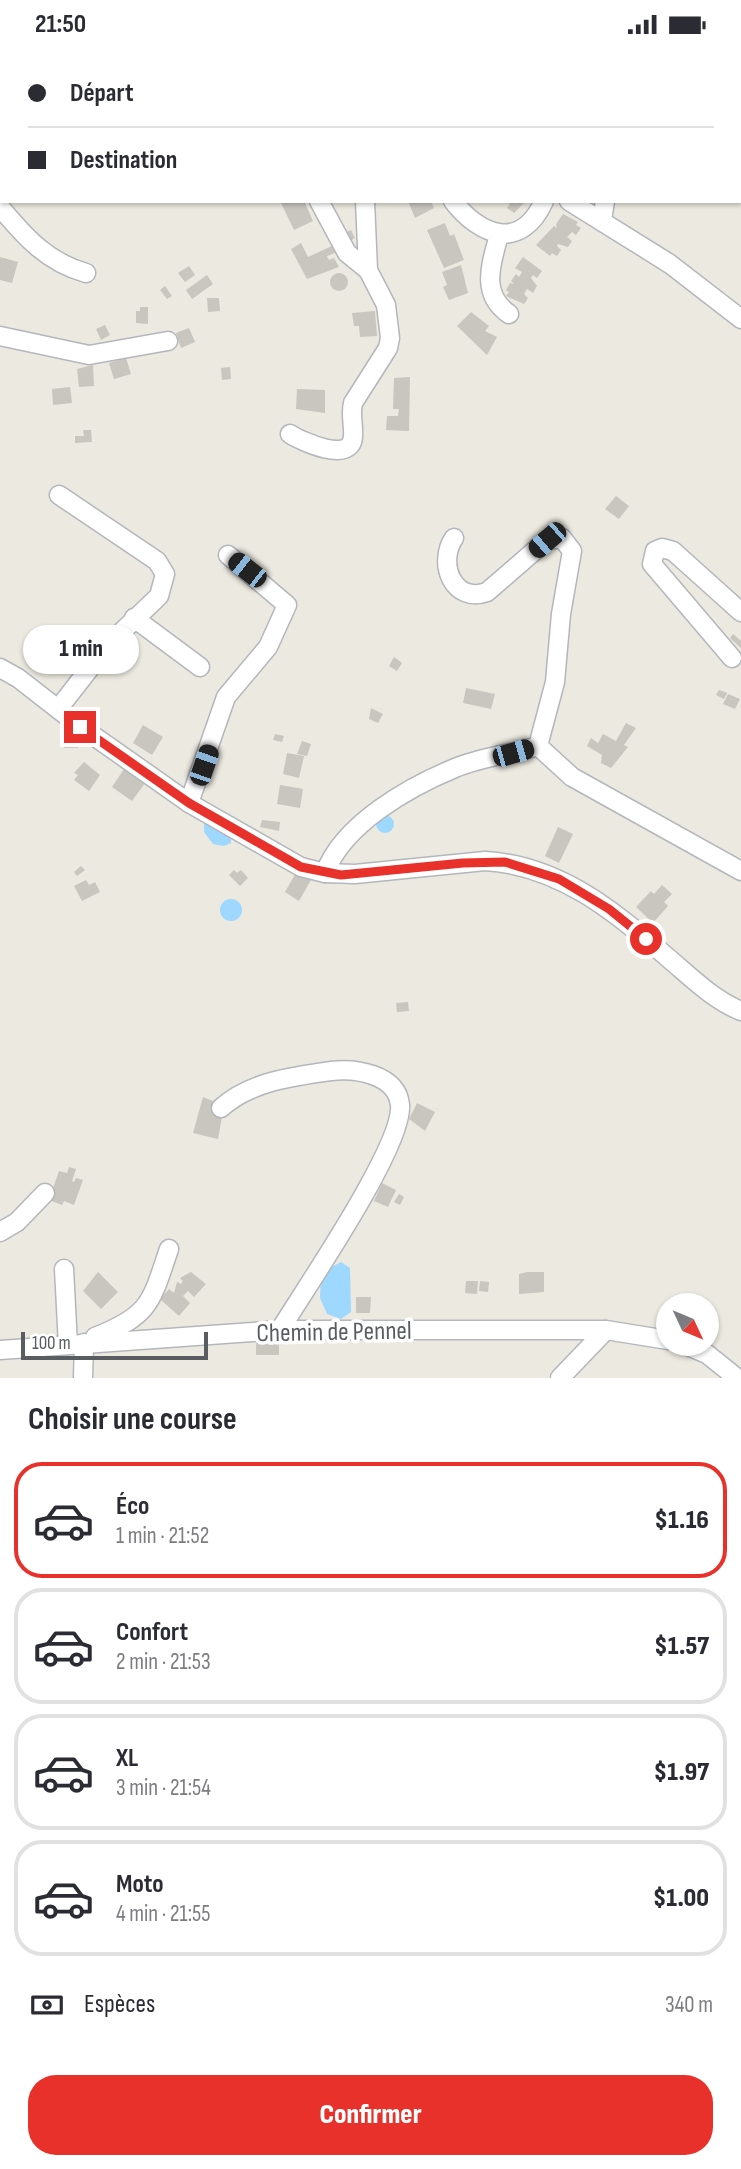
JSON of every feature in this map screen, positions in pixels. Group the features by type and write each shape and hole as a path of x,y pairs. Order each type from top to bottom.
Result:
{"street":[{"path":"320,203 347,253 368,270"},
{"path":"290,435 320,449 342,449 352,441 350,413 388,348 390,338 386,306 368,270 365,203"},
{"path":"454,203 462,213 488,233 499,235 509,235 525,226 542,203"},
{"path":"572,203 670,264 741,319"},
{"path":"602,221 605,203"},
{"path":"0,207 35,247 52,260 86,273"},
{"path":"499,235 489,279 491,296 498,306 509,314"},
{"path":"0,336 89,355 168,341"},
{"path":"58,709 101,652 159,596 165,580 163,569 157,561 59,495"},
{"path":"454,538 447,554 447,573 452,582 465,591 480,594 487,592 547,540 562,538 572,551 561,614 555,682 538,746"},
{"path":"732,658 652,564 655,551 662,548 673,551 741,612"},
{"path":"189,803 226,697 268,647 287,605 228,555"},
{"path":"134,618 200,667"},
{"path":"0,668 18,678 189,803 301,867 325,873 376,873 485,861 505,862 539,872 559,879 609,909 707,992 741,1011"},
{"path":"538,746 572,777 741,871"},
{"path":"325,873 331,856 342,841 373,814 456,768 538,746"},
{"path":"221,1108 240,1094 295,1076 345,1069 380,1079 395,1089 400,1103 392,1141 280,1330"},
{"path":"0,1233 17,1222 45,1193"},
{"path":"76,1344 126,1323 140,1314 151,1302 169,1249"},
{"path":"64,1269 83,1378"},
{"name":"Chemin de Pennel","path":"0,1350 280,1330 606,1330 656,1339"},
{"path":"560,1378 606,1330"},
{"path":"710,1356 737,1378"}],"water":[{"path":"385,815 391,818 394,824 391,830 385,833 379,830 376,824 379,818"},
{"path":"204,822 231,836 231,843 224,846 213,844 204,832"},
{"path":"231,899 241,906 242,910 235,920 231,921 221,914 220,910 227,900"},
{"path":"341,1262 350,1268 351,1312 341,1319 327,1314 320,1298 321,1273"}],"building":[{"path":"281,203 305,203 313,221 294,230"},
{"path":"409,203 432,203 434,208 415,218"},
{"path":"524,203 514,213 507,208 510,204"},
{"path":"563,214 578,222 576,225 581,228 576,235 572,232 567,237 572,241 568,247 558,244 561,250 557,256 552,253 550,256 536,245 554,226 557,228 556,224"},
{"path":"445,223 450,236 454,234 464,260 444,268 427,230"},
{"path":"351,230 355,238 345,244 340,235"},
{"path":"301,243 308,257 332,246 335,253 327,256 329,260 334,258 339,267 307,279 291,249"},
{"path":"0,257 18,262 12,283 0,280"},
{"path":"523,257 542,271 537,278 533,275 531,278 537,286 533,293 527,289 524,294 528,298 524,304 506,296 510,283 514,284 511,281 516,274 519,277 522,272 515,268"},
{"path":"461,265 468,293 449,300 443,287 447,285 442,272"},
{"path":"189,266 195,275 185,282 178,273"},
{"path":"339,273 345,276 348,282 345,288 339,291 333,288 330,282 333,276"},
{"path":"207,275 213,284 192,299 186,290"},
{"path":"165,286 172,296 167,299 160,290"},
{"path":"207,298 219,298 220,311 208,312"},
{"path":"140,307 148,307 148,324 136,323 136,311 140,311"},
{"path":"375,311 377,336 360,337 359,326 354,326 352,313"},
{"path":"471,312 489,326 485,331 497,337 487,355 457,326"},
{"path":"105,325 110,335 101,340 96,329"},
{"path":"189,328 195,342 181,348 176,333"},
{"path":"126,358 131,374 114,379 109,363"},
{"path":"93,365 94,386 79,387 77,369"},
{"path":"230,367 231,379 222,380 221,368"},
{"path":"410,377 409,431 386,430 387,416 398,416 399,409 393,409 394,378"},
{"path":"70,387 72,403 53,405 52,389"},
{"path":"297,389 325,390 325,413 296,409"},
{"path":"83,430 91,430 92,442 75,443 75,436 84,436"},
{"path":"616,496 629,506 619,519 605,509"},
{"path":"733,634 741,641 741,648 730,638"},
{"path":"394,657 402,663 397,671 389,666"},
{"path":"466,688 495,694 491,709 463,703"},
{"path":"719,690 727,693 724,699 716,695"},
{"path":"728,694 740,699 735,709 723,704"},
{"path":"371,708 383,714 378,723 369,719"},
{"path":"626,723 636,728 624,745 628,747 611,768 601,763 602,755 587,746 591,738 598,743 603,734 616,741"},
{"path":"78,725 78,748 64,748 61,727"},
{"path":"143,725 163,737 152,755 133,743"},
{"path":"275,734 284,736 282,742 273,740"},
{"path":"302,741 311,744 307,756 297,754"},
{"path":"287,753 304,756 299,778 283,774"},
{"path":"84,762 100,775 89,791 74,780 78,775 74,773"},
{"path":"124,769 145,783 132,801 112,787"},
{"path":"280,785 303,789 300,808 277,804"},
{"path":"262,820 280,822 279,831 260,827"},
{"path":"558,827 573,834 559,863 545,856"},
{"path":"81,866 85,870 77,876 74,872"},
{"path":"234,870 237,873 241,870 248,878 240,886 229,875"},
{"path":"297,871 311,880 299,901 285,892"},
{"path":"86,880 89,885 95,882 100,892 82,901 74,886"},
{"path":"662,885 672,894 664,902 668,906 653,923 636,907 651,891 654,894"},
{"path":"408,1002 409,1011 397,1012 396,1003"},
{"path":"203,1097 218,1103 215,1115 222,1117 218,1139 193,1133"},
{"path":"417,1103 435,1112 425,1131 409,1119"},
{"path":"69,1167 76,1169 72,1181 76,1178 83,1180 74,1205 64,1201 62,1205 49,1200 59,1171 67,1173"},
{"path":"382,1183 396,1190 388,1207 374,1201"},
{"path":"399,1194 404,1197 400,1205 394,1202"},
{"path":"98,1272 118,1292 101,1309 83,1291"},
{"path":"191,1272 206,1284 194,1297 188,1291 183,1296 190,1303 179,1316 160,1299 169,1289 174,1293 177,1282 181,1284 183,1281 180,1278"},
{"path":"544,1272 544,1292 519,1294 519,1274"},
{"path":"466,1281 478,1281 477,1294 465,1293"},
{"path":"480,1281 489,1282 488,1292 479,1291"},
{"path":"356,1297 371,1297 370,1313 356,1313"},
{"path":"256,1340 279,1340 279,1355 256,1355"}],"route":[{"path":"80,727 189,803 301,867 341,875 485,861 505,862 559,879 609,909 646,939"}]}
